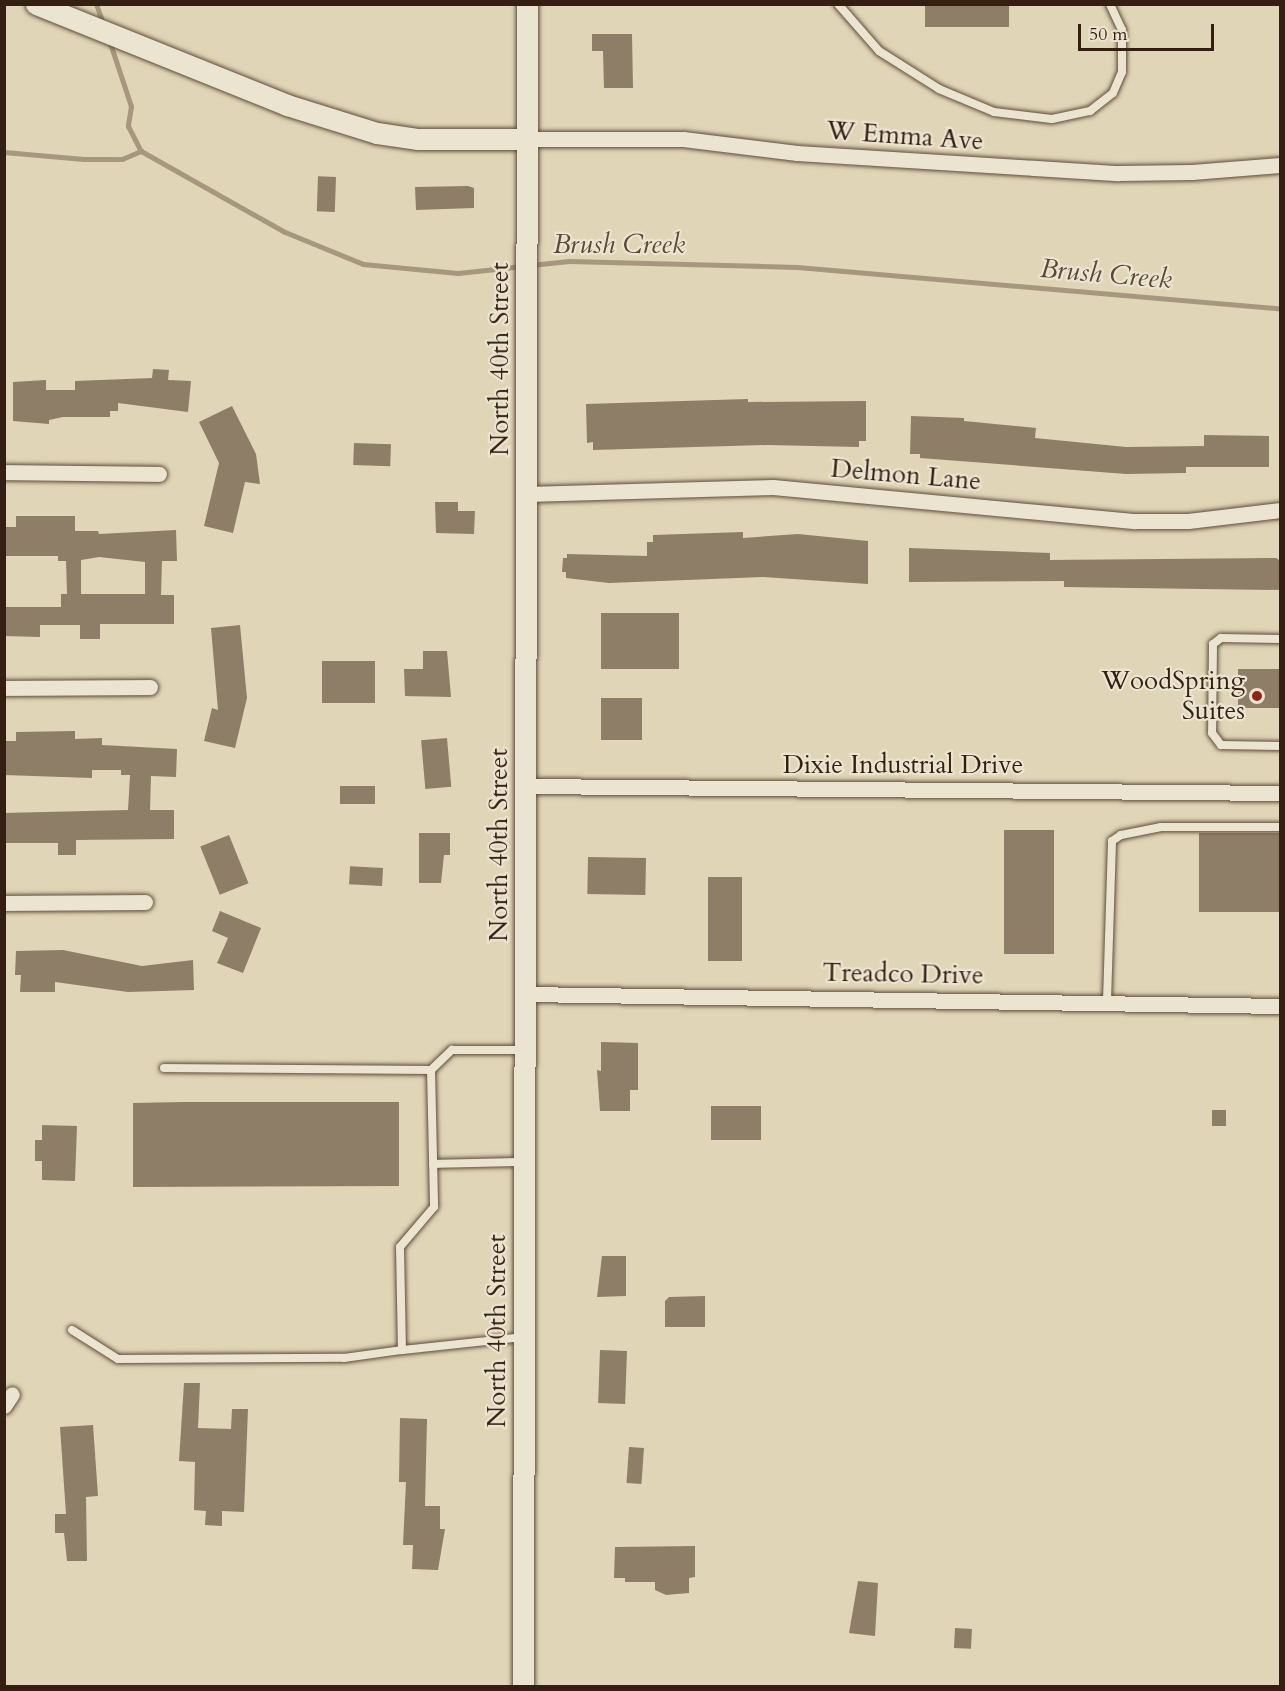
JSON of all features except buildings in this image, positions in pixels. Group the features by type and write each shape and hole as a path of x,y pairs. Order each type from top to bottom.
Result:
{"street":[{"name":"North 40th Street","path":"523,1686 527,4"},
{"path":"40,6 287,105 377,133 417,138 527,139"},
{"name":"W Emma Ave","path":"527,139 683,139 797,153 1119,173 1192,172 1281,165"},
{"path":"4,472 159,474"},
{"name":"Delmon Lane","path":"526,494 773,487 1135,521 1188,521 1281,510"},
{"path":"4,688 150,687"},
{"name":"Dixie Industrial Drive","path":"526,786 1281,792"},
{"path":"4,903 145,902"},
{"name":"Treadco Drive","path":"526,994 1107,1001 1281,1006"}],"lane":[{"path":"838,4 879,51 939,89 994,111 1052,119 1090,111 1113,93 1122,72 1122,30 1110,4"},
{"path":"1281,639 1221,638 1213,644 1212,733 1221,745 1281,746"},
{"path":"1107,1001 1112,841 1121,835 1161,827 1281,827"},
{"path":"164,1068 431,1070 452,1050 524,1050"},
{"path":"402,1350 400,1247 434,1207 431,1070"},
{"path":"432,1164 525,1162"},
{"path":"72,1330 118,1359 344,1358 524,1337"}],"waterway":[{"name":"Brush Creek","path":"96,4 104,26"},
{"name":"Brush Creek","path":"109,40 131,106 128,126 141,151 285,232 363,264 458,273 522,266"},
{"path":"4,152 84,159 122,159 141,151"},
{"name":"Brush Creek","path":"531,265 569,261 797,267 1280,308"}],"place":[{"name":"WoodSpring Suites","path":"1257,696"}]}
